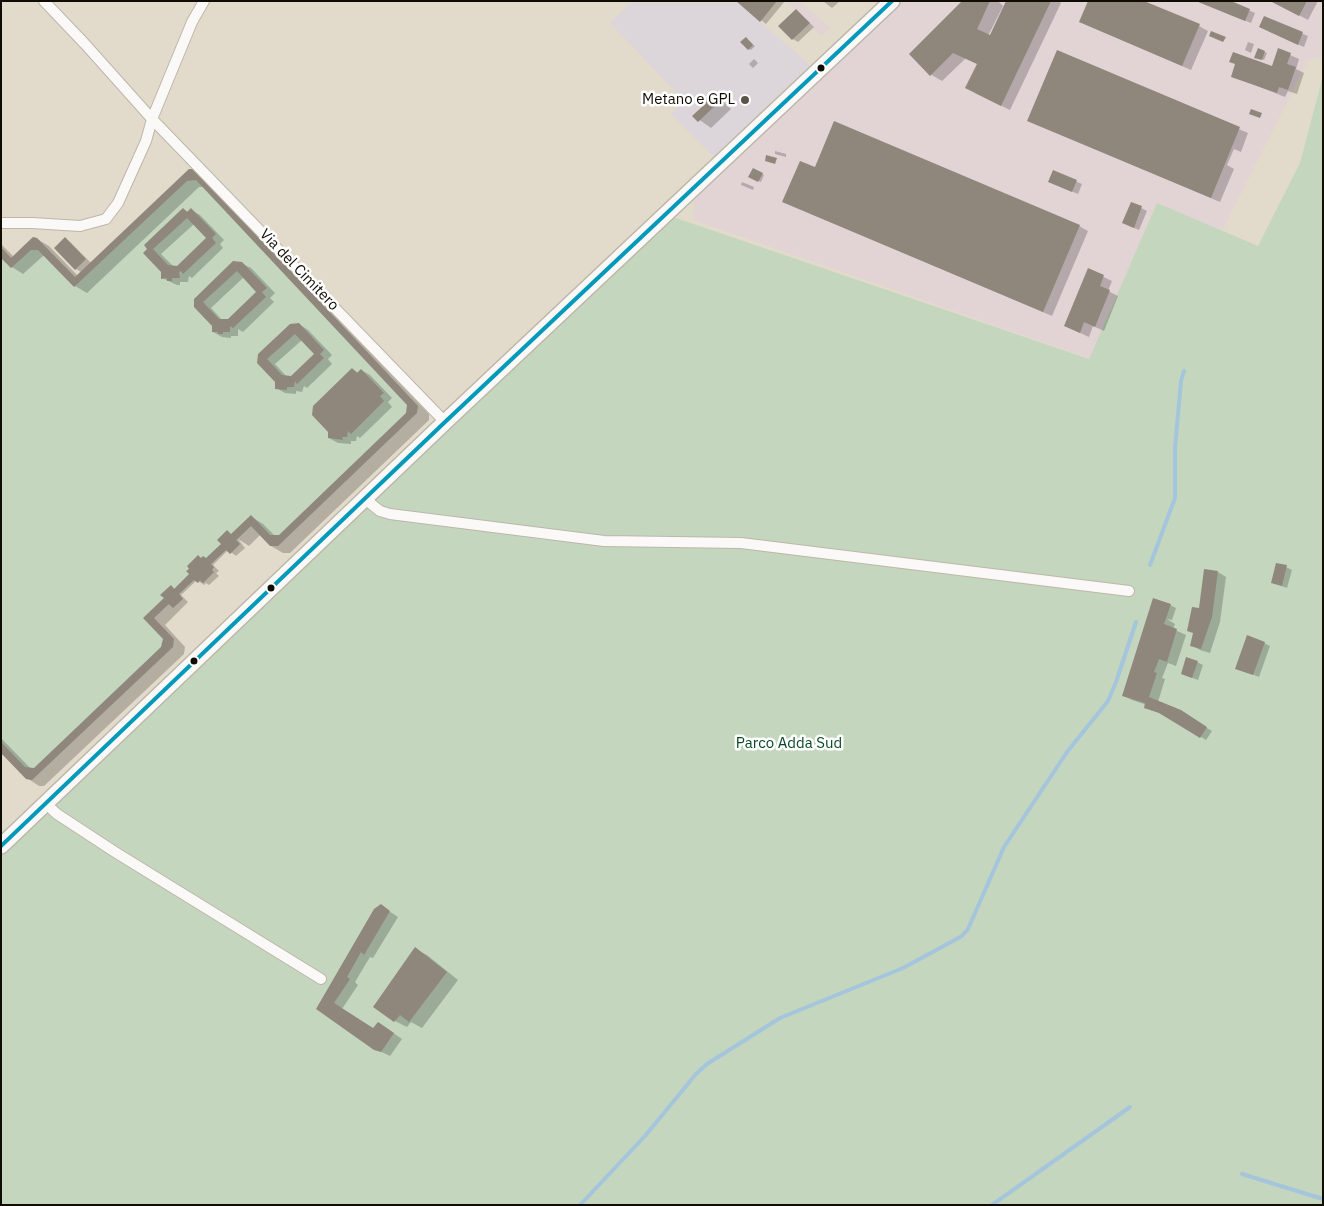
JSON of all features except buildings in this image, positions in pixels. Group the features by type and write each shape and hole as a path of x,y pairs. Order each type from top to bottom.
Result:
{"street":[{"name":"Via del Cimitero","path":"44,1 152,119 445,422"},
{"path":"1,223 80,226 106,219 118,203 146,141 152,119 192,22 204,1"},
{"path":"1,846 445,422 892,1"},
{"path":"365,498 380,511 390,514 555,536 604,541 741,543 1128,591"},
{"path":"46,804 57,814 115,852 322,979"}],"shaded area":[{"path":"633,1 736,1 818,72 721,164 671,114 684,100 610,23"},
{"path":"786,1 799,1 830,28 821,36"},
{"path":"894,1 1323,1 1323,56 1308,60 1222,231 1157,203 1089,358 694,220 695,178"}],"green space":[{"name":"Parco Adda Sud","path":"1323,76 1323,1205 1,1205 1,856 673,217 1089,359 1157,203 1258,246 1300,163"},
{"path":"189,169 195,169 418,406 417,413 278,546 270,546 251,526 237,540 240,544 230,554 226,550 211,564 214,567 212,570 214,572 203,583 200,581 198,583 194,580 179,594 183,599 173,608 168,604 154,618 173,647 32,780 26,779 1,753 1,247 11,258 33,237 37,238 75,277"}],"waterway":[{"path":"1150,565 1175,498 1175,448 1181,381 1184,371"},
{"path":"580,1205 645,1136 696,1074 707,1064 780,1018 903,968 962,936 968,929 1004,847 1067,752 1108,701 1136,622"},
{"path":"992,1205 1130,1107"},
{"path":"1242,1174 1323,1199"}],"transit line":[{"path":"1,846 445,422 892,1"}],"place":[{"name":"Metano e GPL","path":"745,100"}]}
